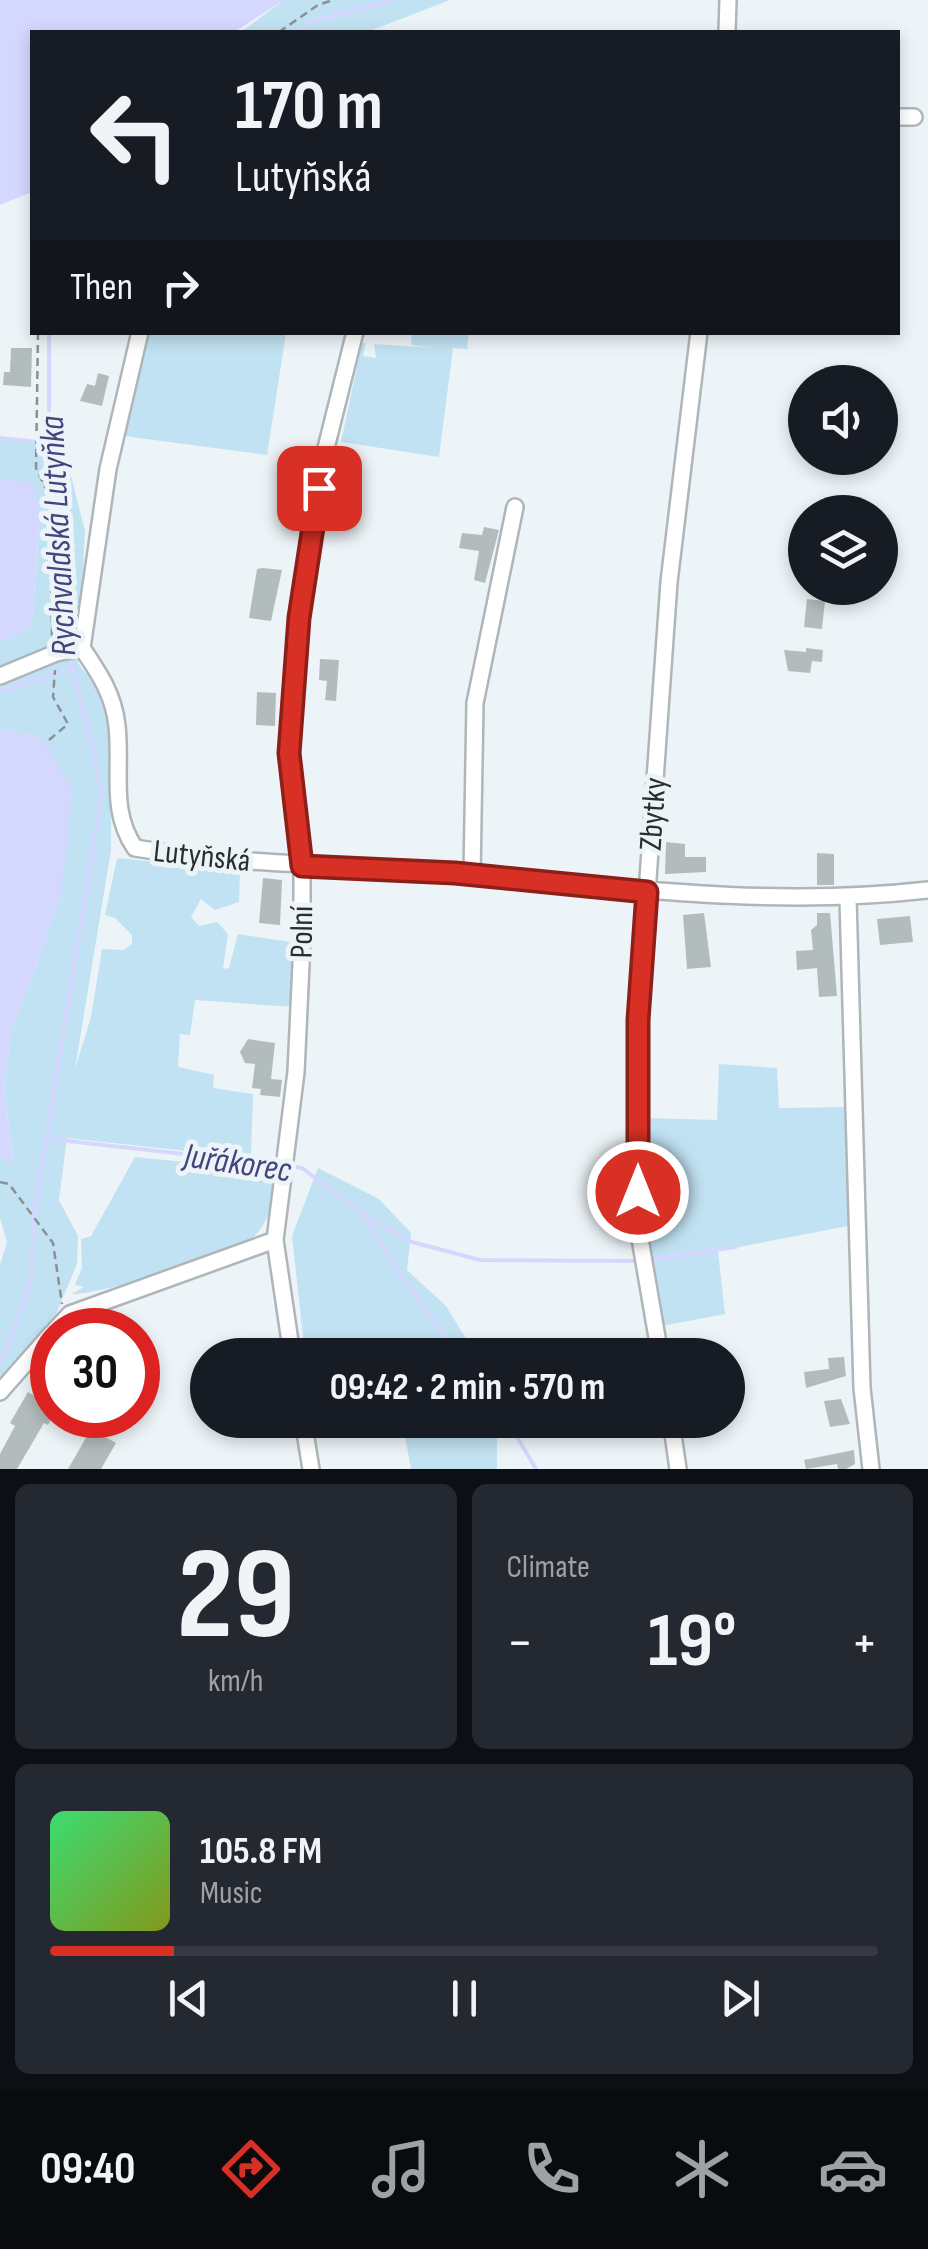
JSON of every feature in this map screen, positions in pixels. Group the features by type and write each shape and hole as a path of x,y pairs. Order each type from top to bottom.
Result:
{"street":[{"path":"726,30 728,0"},
{"path":"0,676 56,653 82,648 108,469 139,335"},
{"name":"Polní","path":"290,1338 276,1240 296,1072 302,866 289,753 299,618 324,456 354,335"},
{"name":"Zbytky","path":"657,1338 638,1227 638,1020 669,582 699,335"},
{"path":"472,874 475,704 515,508"},
{"name":"Lutyňská","path":"82,648 108,685 117,726 119,825 135,848 302,866 472,874 647,892 848,899 928,890"},
{"path":"848,899 862,1388 872,1469"},
{"path":"87,1308 276,1240"},
{"path":"0,1392 30,1358"},
{"path":"305,1438 310,1469"},
{"path":"673,1438 678,1469"}],"path":[{"path":"283,30 318,4 332,0"},
{"path":"38,335 36,468 50,500 52,640 56,653 53,697 68,724 49,740"},
{"path":"0,1182 9,1184 52,1243 56,1308"}],"shaded area":[{"path":"0,0 284,0 237,30 30,30 30,193 0,205"},
{"path":"284,0 450,0 372,30 244,30"},
{"path":"148,335 286,335 267,455 124,436"},
{"path":"412,335 469,335 467,349 453,348 439,457 341,442 362,343 366,343 363,356 376,358 374,344 433,348 411,345"},
{"path":"0,439 63,444 85,531 78,663 102,694 111,732 111,850 75,1069 91,1017 102,949 124,950 132,944 132,935 115,918 105,915 117,858 240,870 239,902 215,910 201,899 191,917 199,926 217,922 228,934 223,969 229,968 238,934 297,943 294,1007 195,1000 190,1035 180,1034 178,1067 214,1075 213,1088 253,1094 251,1158 67,1138 59,1200 78,1236 77,1264 59,1308 30,1308 30,1344 0,1378 0,1265 7,1242 0,1218 0,1158 13,1160 4,1085 11,1034 61,896 42,738 0,728 0,641 27,630 32,620 39,529 6,481 0,480"},
{"path":"0,480 26,481 36,489 40,512 32,620 27,630 0,641"},
{"path":"0,728 42,738 73,791 61,896 11,1034 4,1085 13,1161 0,1158"},
{"path":"719,1064 777,1068 779,1108 849,1107 853,1225 718,1251 725,1314 662,1326 645,1225 645,1118 717,1120"},
{"path":"135,1157 277,1171 268,1216 253,1237 220,1253 135,1281 72,1294 84,1287 75,1285 82,1268 81,1239 91,1236"},
{"path":"318,1168 379,1199 411,1233 407,1270 446,1306 466,1338 303,1338 292,1236"},
{"path":"405,1438 497,1438 497,1469 411,1469"}],"building":[{"path":"11,348 32,348 31,387 3,385 4,372 10,372"},
{"path":"98,373 109,376 102,406 80,401 87,384 95,386"},
{"path":"484,527 499,530 485,583 474,580 479,551 459,548 462,533 482,535"},
{"path":"257,569 282,570 271,621 249,618"},
{"path":"806,605 825,605 822,629 804,627"},
{"path":"806,648 823,650 822,662 812,661 810,673 788,671 784,650 806,652"},
{"path":"320,659 339,660 336,701 325,700 327,681 319,680"},
{"path":"257,692 276,693 275,726 256,725"},
{"path":"666,842 685,844 685,857 706,857 706,872 665,874"},
{"path":"817,853 834,854 834,885 817,885"},
{"path":"263,878 282,880 280,925 259,923"},
{"path":"704,913 711,967 687,969 683,915"},
{"path":"817,913 830,913 837,996 819,997 817,968 797,970 796,951 813,950 811,930 817,925"},
{"path":"910,916 913,942 880,945 877,919"},
{"path":"248,1039 275,1043 271,1079 282,1080 280,1097 260,1095 261,1089 252,1088 255,1064 245,1063 240,1052"},
{"path":"844,1357 846,1376 806,1388 804,1372 829,1369 828,1358"},
{"path":"30,1393 30,1438 35,1438 17,1469 0,1469 0,1454 15,1426 10,1423"},
{"path":"841,1399 850,1424 830,1427 824,1401"},
{"path":"86,1438 107,1438 116,1443 101,1469 68,1469"},
{"path":"854,1450 855,1464 846,1469 838,1469 837,1464 806,1469 804,1460"}],"waterway":[{"name":"Rychvaldská Lutyňka","path":"299,30 307,23 393,0"},
{"name":"Rychvaldská Lutyňka","path":"49,335 49,443 63,531 69,647"},
{"path":"0,438 49,443"},
{"path":"0,1365 31,1281 34,1217 102,790 70,656"},
{"name":"Rychvaldská Lutyňka","path":"0,692 70,669"},
{"name":"Juřákorec","path":"51,1139 280,1165"},
{"name":"Juřákorec","path":"290,1166 302,1168 363,1214 397,1270 447,1338"},
{"path":"366,1216 412,1242 480,1260 637,1261"},
{"path":"647,1260 736,1247"},
{"name":"Juřákorec","path":"518,1438 536,1469"}],"route":[{"path":"319,488 299,618 289,753 302,866 455,873 647,892 638,1020 638,1192"}]}
